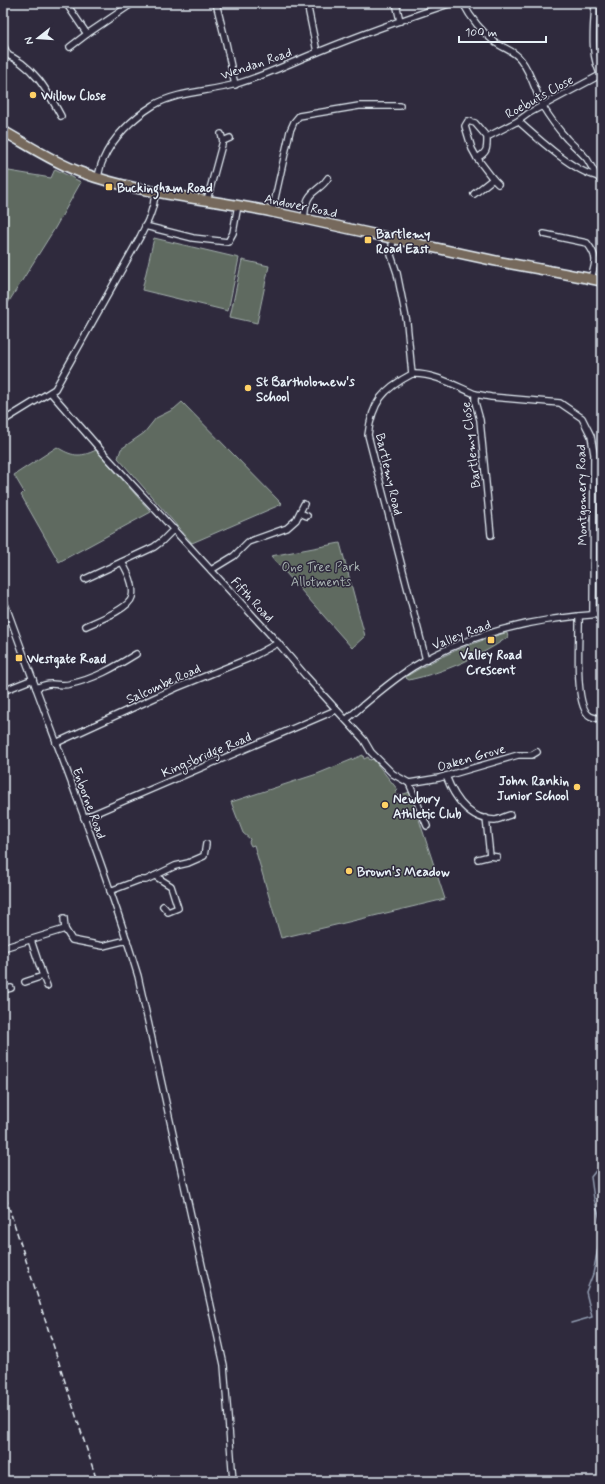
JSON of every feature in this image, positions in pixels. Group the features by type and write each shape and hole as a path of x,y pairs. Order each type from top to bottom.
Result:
{"main road":[{"name":"Andover Road","path":"3,131 61,164 78,171 98,178 155,193 238,205 304,218 502,262 602,281"}],"street":[{"path":"66,3 87,34"},
{"path":"70,47 133,3"},
{"path":"216,3 235,85"},
{"path":"307,3 317,52"},
{"path":"396,3 400,21"},
{"name":"Wendan Road","path":"98,178 102,162 114,141 136,118 153,106 174,97 235,85 276,70 317,52 452,3"},
{"path":"463,3 468,14 480,28 497,43 510,50 522,60 543,106 555,125 586,158 596,176 602,182"},
{"path":"595,3 593,42 596,60 602,75"},
{"path":"3,46 5,54 28,67 42,84 62,116"},
{"name":"Roebuts Close","path":"488,136 602,75"},
{"path":"272,212 290,131 294,122 299,116 359,106 400,106"},
{"path":"477,158 484,154 487,147 488,136 475,123 468,121 465,126 472,149 477,158 492,179 498,184"},
{"path":"518,121 562,157 590,175 596,176"},
{"path":"207,200 223,141 221,134"},
{"path":"223,141 230,138"},
{"path":"304,218 307,201 310,195 323,186 328,178"},
{"path":"474,194 492,179"},
{"path":"3,421 51,393 62,379 146,226 155,204 155,193"},
{"path":"146,226 193,238 228,242 233,233 238,205"},
{"path":"544,234 587,243 594,252 595,265 591,278"},
{"path":"393,238 391,255 397,273 407,323 412,374"},
{"name":"Bartlemy Close","path":"412,374 432,377 475,394 475,402 480,420 491,535"},
{"name":"Bartlemy Road","path":"412,374 382,394 370,417 368,435 426,660"},
{"name":"Fifth Road","path":"51,393 106,456 278,643 364,740 371,752 393,774 409,783"},
{"name":"Montgomery Road","path":"475,394 491,397 540,400 560,403 582,418 591,436 594,454 593,614"},
{"path":"212,570 234,556 248,542 287,528 296,520 304,504"},
{"path":"300,513 307,516"},
{"path":"85,579 154,547 174,529"},
{"path":"86,626 122,608 132,598 132,587 128,573 122,562"},
{"name":"Enborne Road","path":"3,598 84,818 127,940 138,976 224,1365 233,1481"},
{"name":"Valley Road","path":"346,720 388,684 426,660 456,646 494,632 536,623 593,614 602,614"},
{"path":"579,616 579,691 582,704 587,714 591,717 602,719"},
{"name":"Salcombe Road","path":"56,743 176,688 250,658 278,643"},
{"path":"36,688 51,684 59,686 88,679 108,671 136,654"},
{"path":"3,691 33,680"},
{"name":"Kingsbridge Road","path":"84,818 336,710"},
{"name":"Oaken Grove","path":"409,783 421,782 446,776 518,755 532,755 537,752"},
{"path":"446,776 451,790 462,806 472,814 496,820 510,815"},
{"path":"409,783 427,826"},
{"path":"486,818 490,856"},
{"path":"110,891 139,880 146,880 175,866 188,863 204,856 206,844"},
{"path":"478,859 490,856 497,857"},
{"path":"155,876 171,886 178,908 168,912 163,906"},
{"path":"64,918 66,928 72,940 103,946 127,940"},
{"path":"3,948 66,928"},
{"path":"31,940 47,986"},
{"path":"25,982 43,976"},
{"path":"3,990 11,988"}],"green space":[{"path":"55,169 81,182 55,228 3,311 3,170 51,178"},
{"path":"154,238 239,258 228,311 142,290"},
{"path":"242,260 269,266 257,323 230,317"},
{"path":"182,402 282,504 192,543 118,458 121,449 144,433 156,418 174,409"},
{"path":"57,447 76,455 90,453 96,450 151,512 59,562 21,495 24,492 14,475"},
{"name":"One Tree Park Allotments","path":"340,543 365,636 352,648 271,556"},
{"path":"507,633 508,637 497,645 473,658 422,677 409,680 406,678 419,669 467,646"},
{"name":"Brown's Meadow","path":"363,755 364,759 368,757 370,760 373,759 398,790 396,792 397,796 410,792 445,899 281,938 254,845 251,846 249,842 250,839 243,833 231,802 317,774"}],"waterway":[{"path":"571,1323 592,1317 586,1292 593,1274 599,1243 601,1222 594,1199 591,1177 598,1168 602,1167"}],"railway":[{"path":"3,1189 97,1481"}],"place":[{"name":"Willow Close","path":"33,95"},
{"name":"Buckingham Road","path":"109,187"},
{"name":"Bartlemy Road East","path":"368,240"},
{"name":"St Bartholomew's School","path":"248,388"},
{"name":"Valley Road Crescent","path":"491,640"},
{"name":"Westgate Road","path":"19,658"},
{"name":"John Rankin Junior School","path":"577,787"},
{"name":"Newbury Athletic Club","path":"385,805"},
{"name":"Brown's Meadow","path":"349,871"}]}
